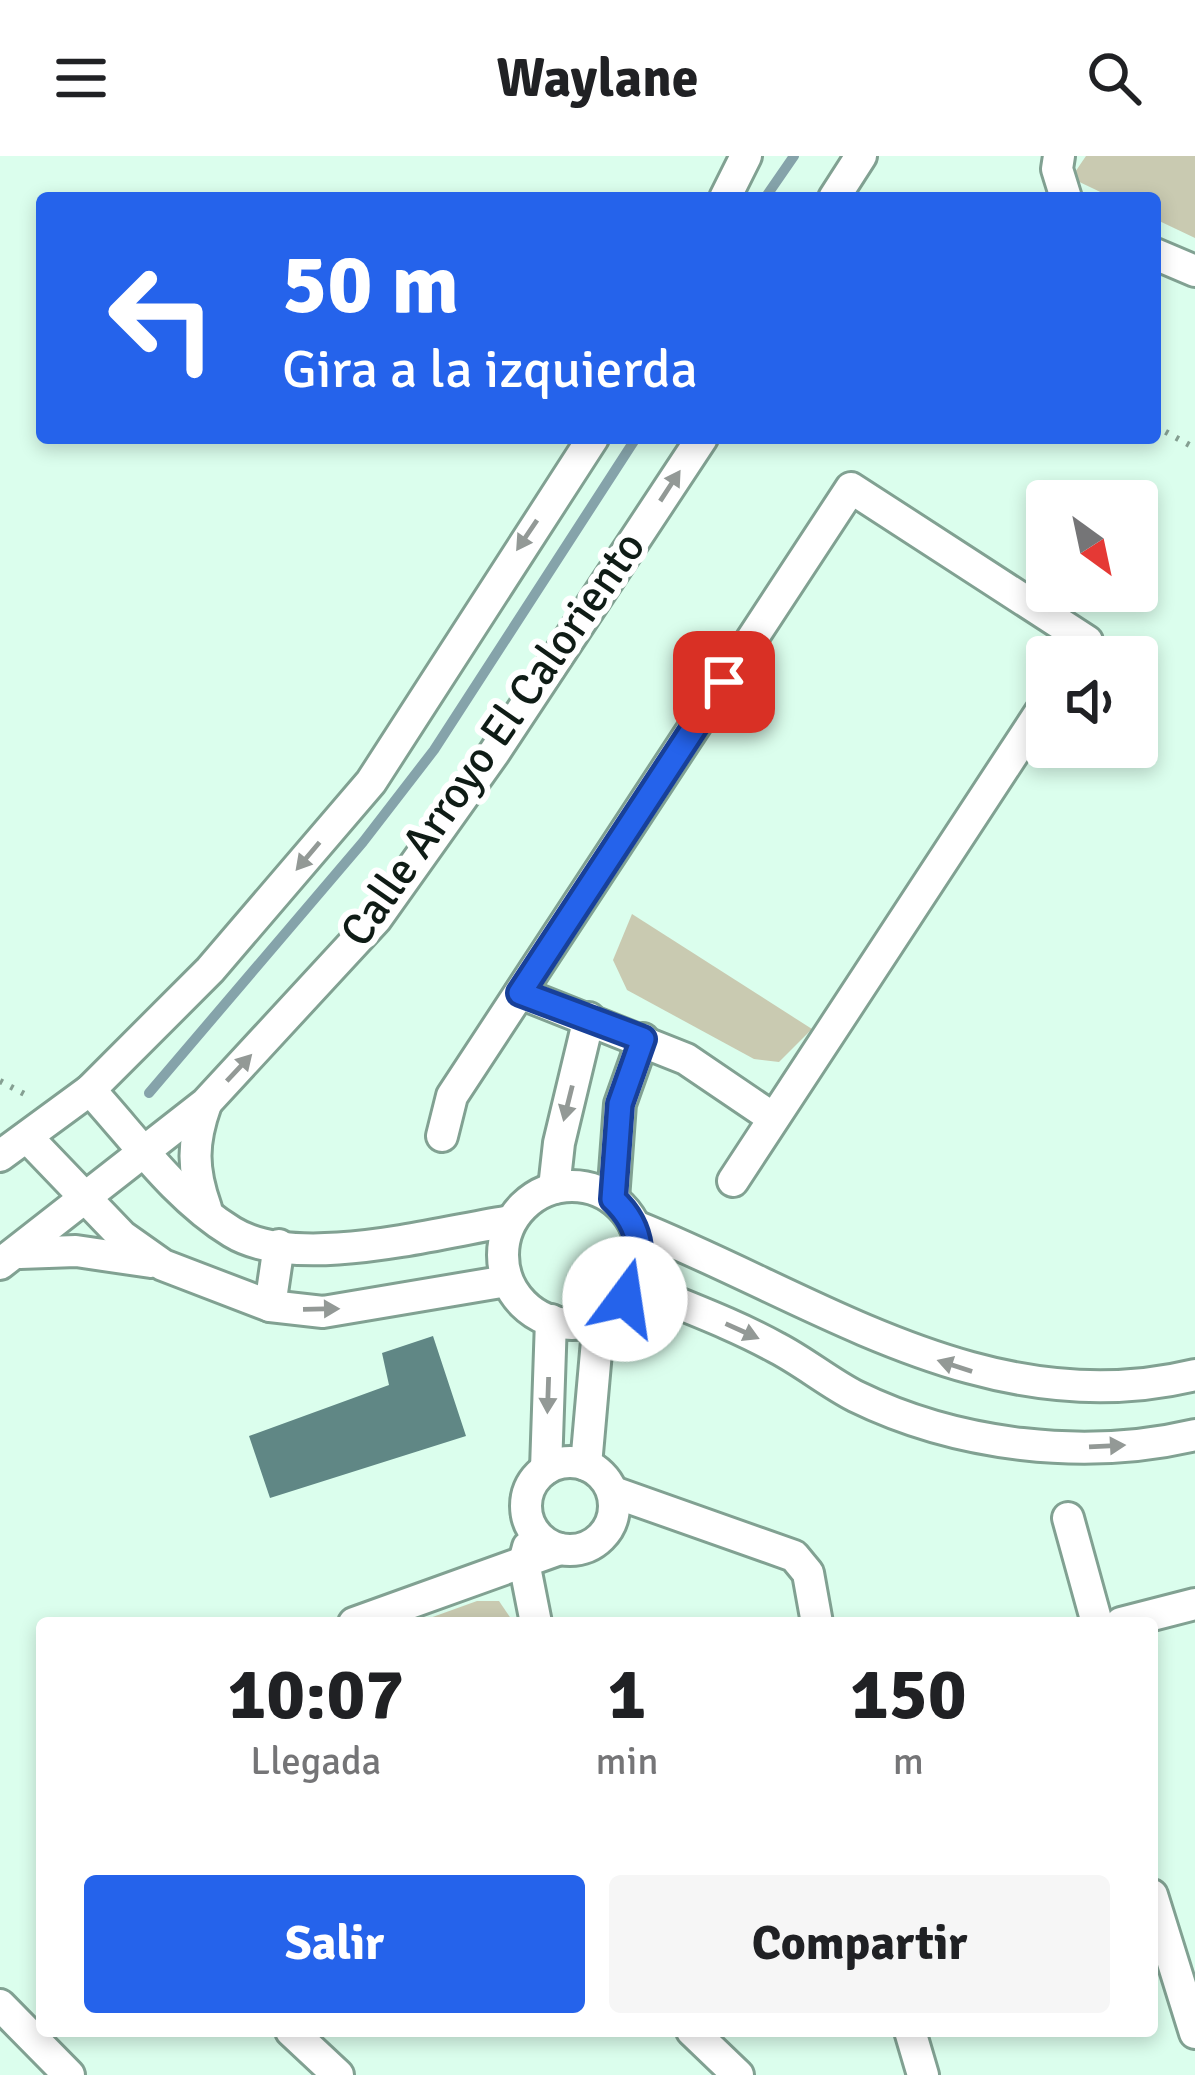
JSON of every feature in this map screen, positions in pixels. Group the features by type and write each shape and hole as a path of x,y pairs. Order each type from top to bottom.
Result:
{"street":[{"path":"728,192 746,156"},
{"path":"838,192 861,156"},
{"path":"1059,156 1057,170 1064,192"},
{"path":"1161,257 1195,272"},
{"name":"Calle Arroyo El Caloriento","path":"0,1156 90,1090 210,970 371,782 589,444"},
{"name":"Calle Arroyo El Caloriento","path":"10,1259 206,1103 376,919 494,753 698,444"},
{"path":"442,1136 452,1096 851,488 1079,636"},
{"path":"733,1180 1026,734"},
{"path":"520,993 686,1059 773,1118"},
{"path":"554,1188 559,1143 590,1018"},
{"path":"613,1199 620,1104 643,1039"},
{"path":"90,1090 208,1214 236,1235 306,1252 512,1221"},
{"path":"206,1103 194,1138 194,1173 208,1214"},
{"path":"28,1137 122,1236 163,1265"},
{"path":"635,1226 640,1266 634,1286 599,1318 584,1323 551,1321 518,1298 508,1281 504,1241 512,1221 536,1196 574,1186 613,1199 635,1226 716,1258 879,1338 967,1371 1048,1383 1136,1385 1195,1375"},
{"path":"269,1306 279,1245"},
{"path":"10,1259 76,1251 163,1265 269,1306 323,1312 508,1281"},
{"path":"634,1286 775,1346 856,1396 952,1432 1072,1448 1158,1444 1195,1436"},
{"path":"586,1465 599,1318"},
{"path":"535,1617 524,1562 532,1529 526,1503 546,1469 551,1321"},
{"path":"546,1469 572,1462 586,1465 613,1492 794,1556 808,1573 816,1617"},
{"path":"610,1525 613,1492"},
{"path":"371,1617 560,1549 590,1546 610,1525 667,1508"},
{"path":"1067,1517 1095,1617"},
{"path":"532,1529 560,1549"},
{"path":"1144,1617 1195,1604"},
{"path":"1158,1914 1195,2033"},
{"path":"0,2005 69,2075"},
{"path":"297,2037 338,2075"},
{"path":"698,2037 738,2075"},
{"path":"912,2037 923,2075"}],"path":[{"path":"1161,429 1195,448"}],"green space":[{"path":"1086,156 1195,156 1195,238 1161,222 1161,192 1100,192 1071,178"},
{"path":"632,914 812,1029 779,1062 754,1059 627,990 613,960"},
{"path":"477,1601 499,1601 510,1617 433,1617"}],"building":[{"path":"433,1336 466,1436 270,1498 249,1436 389,1385 382,1353"}],"waterway":[{"path":"769,192 794,156"},
{"path":"149,1093 363,842 434,750 632,444"}],"route":[{"path":"625,1299 640,1266 640,1245 635,1226 613,1199 620,1104 643,1039 520,993 724,682"}]}
